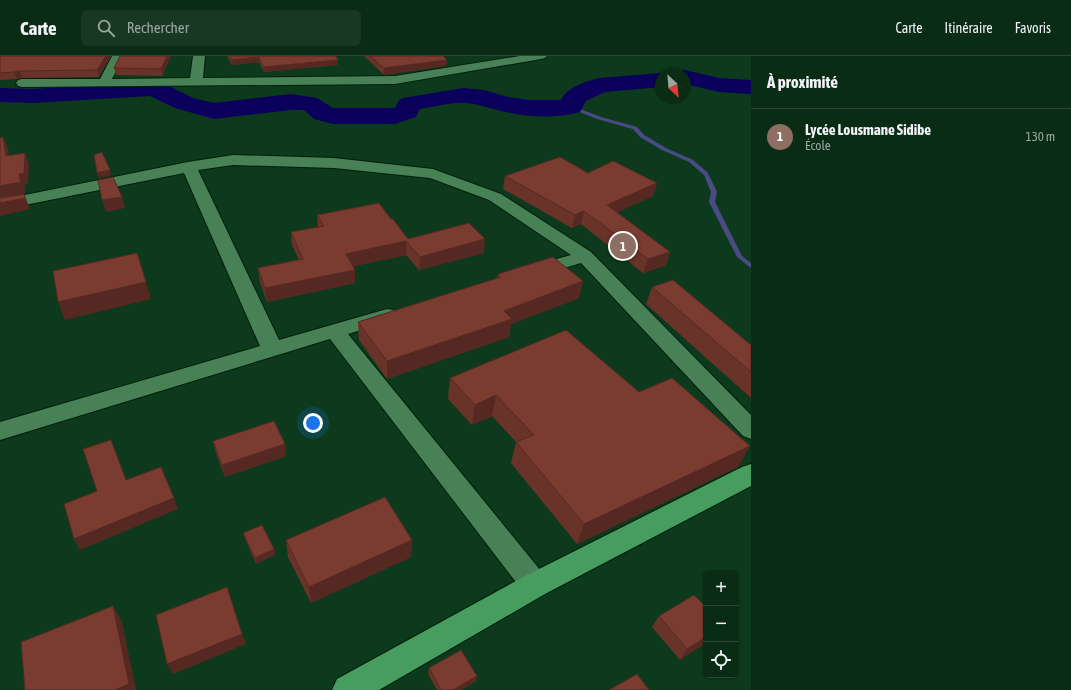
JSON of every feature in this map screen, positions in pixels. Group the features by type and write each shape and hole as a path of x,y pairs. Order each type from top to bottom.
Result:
{"main road":[{"path":"348,690 535,585 751,474"}],"street":[{"path":"104,82 118,56"},
{"path":"196,82 199,56"},
{"path":"455,56 468,69"},
{"path":"22,83 395,80 541,56"},
{"path":"0,205 188,167 233,160 334,163 433,174 495,197 585,256 751,430"},
{"path":"188,167 194,176 272,350"},
{"path":"510,278 585,256"},
{"path":"0,431 403,310"},
{"path":"335,331 535,585"}],"building":[{"path":"0,56 106,56 97,70 20,71 0,73"},
{"path":"120,56 167,56 161,69 114,68"},
{"path":"229,56 336,56 338,60 263,67 259,57 231,60"},
{"path":"370,56 443,56 447,60 384,68"},
{"path":"3,137 6,156 25,153 24,173 19,174 21,182 0,186 0,138"},
{"path":"102,152 110,170 97,173 94,155"},
{"path":"560,157 588,173 613,161 657,183 607,205 670,252 648,259 584,211 575,215 505,176"},
{"path":"113,177 122,197 102,200 98,180"},
{"path":"24,194 25,198 0,203 0,198"},
{"path":"379,203 408,239 469,223 485,239 420,257 406,241 346,254 355,270 265,288 258,268 303,259 291,232 324,226 317,215"},
{"path":"137,253 146,282 58,302 53,271"},
{"path":"553,257 583,281 504,311 512,319 387,361 358,322 501,277 498,274"},
{"path":"673,280 751,345 751,372 652,287"},
{"path":"566,330 639,392 672,378 750,446 584,524 516,442 534,435 496,395 475,405 450,378"},
{"path":"274,421 285,444 222,465 213,441"},
{"path":"111,440 126,480 161,467 174,498 74,539 64,504 97,491 83,449"},
{"path":"385,497 412,540 309,587 286,540"},
{"path":"262,525 274,549 255,558 243,533"},
{"path":"227,587 242,634 167,664 156,615"},
{"path":"694,595 703,604 703,639 687,649 659,616"},
{"path":"113,606 129,684 115,690 25,690 21,642"},
{"path":"461,650 477,676 453,690 441,690 429,668"},
{"path":"637,674 649,690 609,690"}],"waterway":[{"path":"691,78 719,85 751,87"},
{"path":"0,95 33,96 154,88 184,103 214,111 291,102 308,103 313,105 323,114 333,116 395,116 407,112 408,105 412,103 463,95 484,97 503,104 529,108 548,109 571,107 575,97 600,85 655,80"},
{"path":"571,107 599,118 635,128 642,136 664,149 691,161 706,174 714,192 712,202 740,257 751,266"}],"place":[{"name":"Lycée Lousmane Sidibe","path":"623,246"}]}
